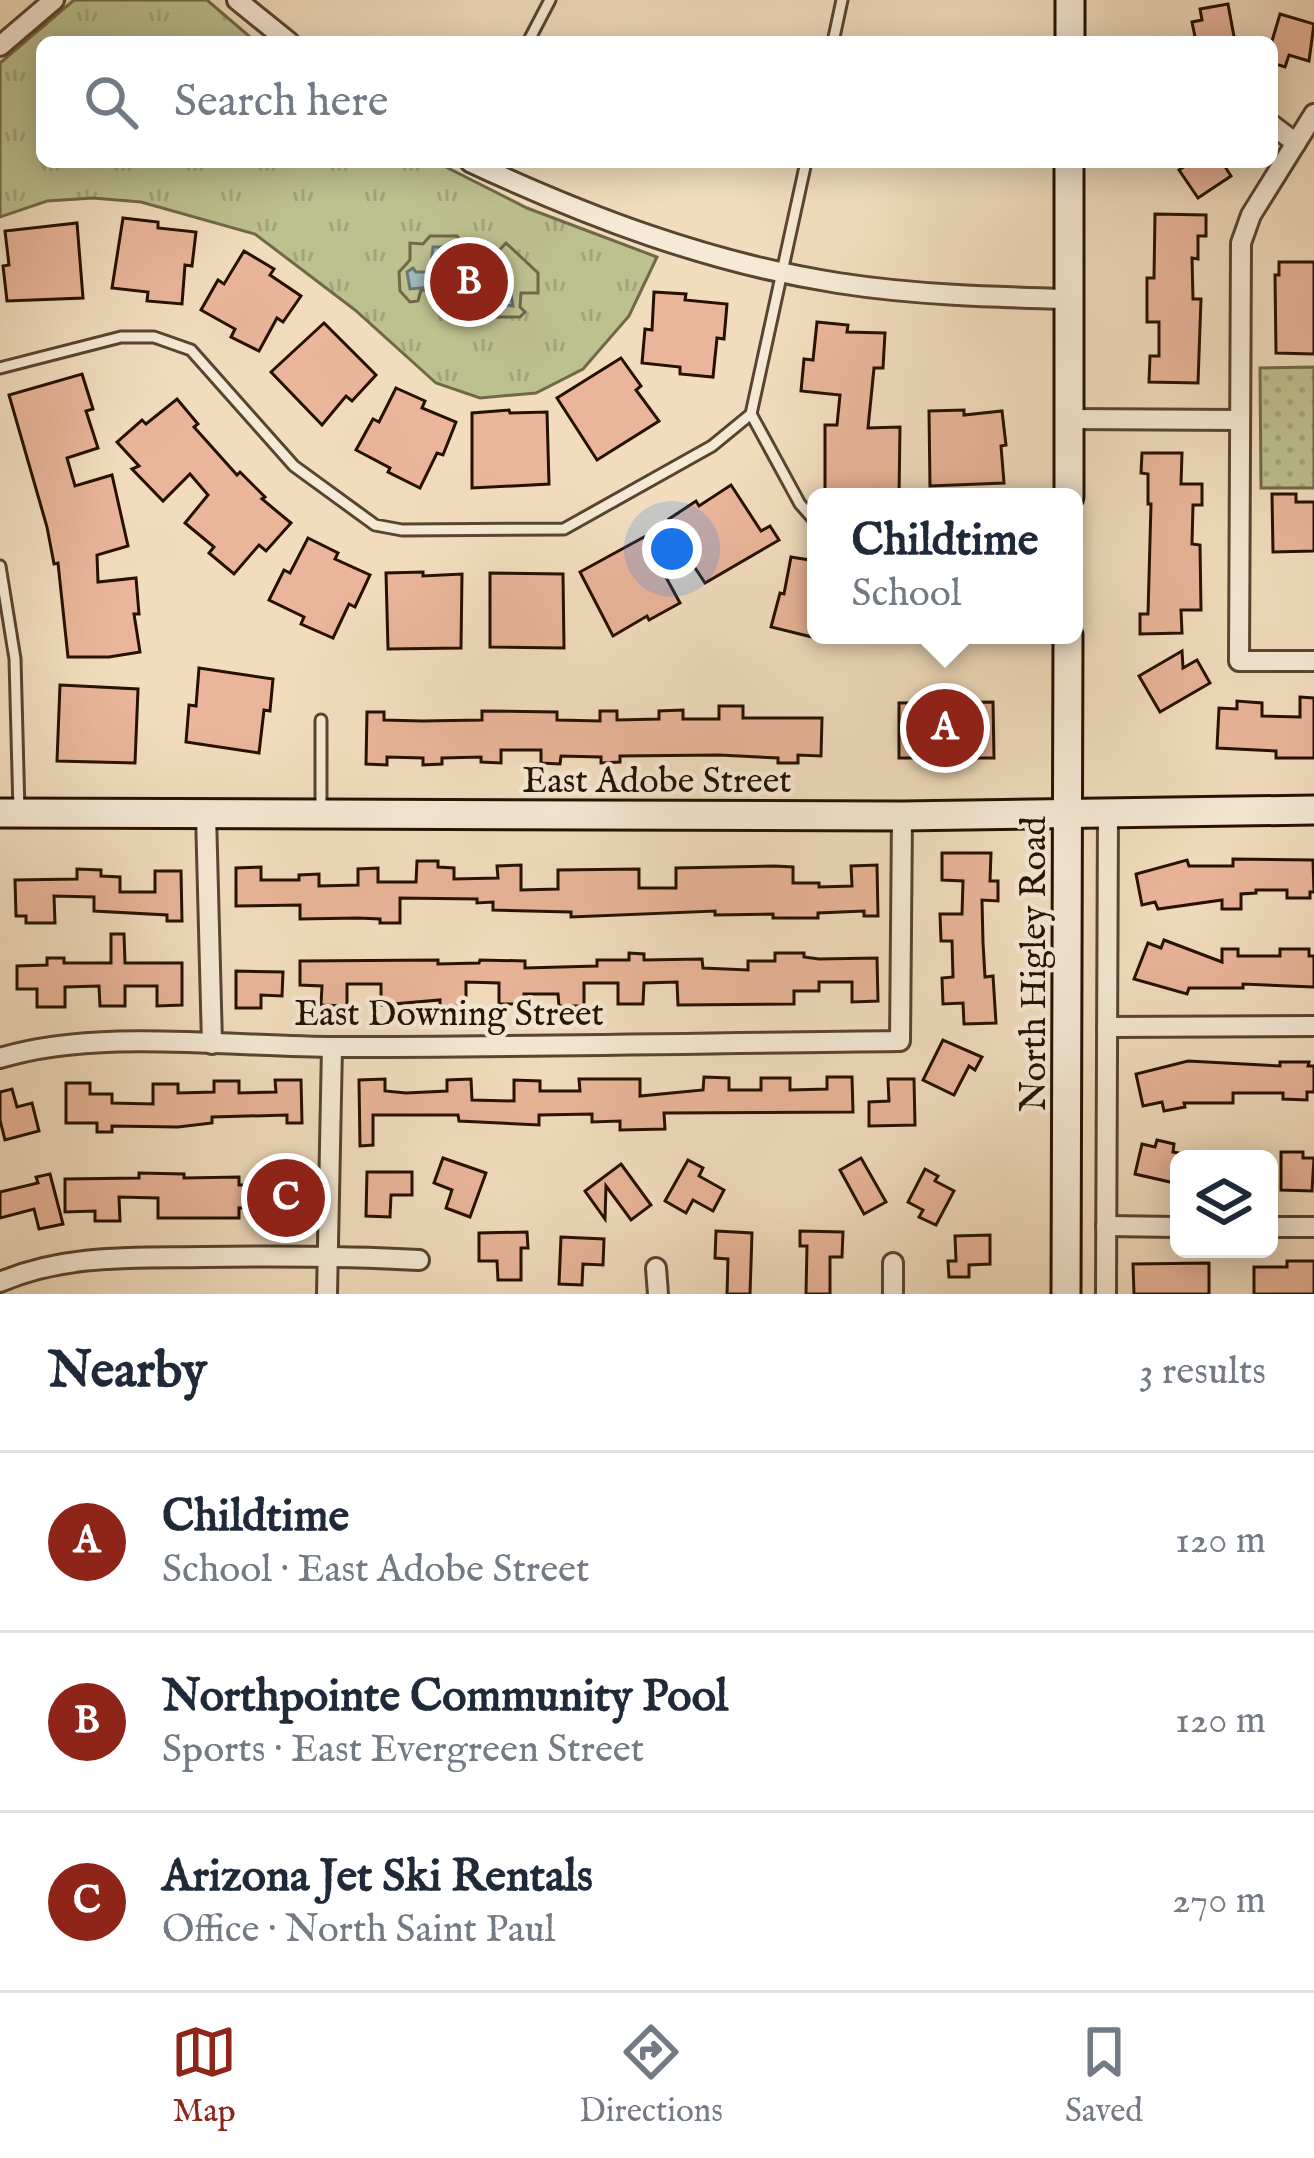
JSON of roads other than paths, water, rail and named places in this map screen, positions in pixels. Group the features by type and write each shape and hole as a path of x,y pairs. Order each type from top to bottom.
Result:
{"street":[{"path":"0,46 54,0"},
{"path":"237,0 282,36"},
{"path":"1070,0 1070,36"},
{"path":"1314,114 1251,215 1241,243 1239,661 1314,661"},
{"path":"1278,130 1296,143"},
{"path":"483,168 622,226 694,251 782,272 882,290 1069,299"},
{"path":"1069,168 1069,488"},
{"path":"1069,419 1240,420"},
{"name":"North Higley Road","path":"1066,1294 1068,644"},
{"name":"East Adobe Street","path":"10,813 902,816 1314,810"},
{"name":"North Higley Road","path":"1106,1294 1108,811"},
{"path":"206,814 212,1044"},
{"name":"East Downing Street","path":"0,1058 94,1043 332,1047 900,1041 902,816"},
{"path":"1107,1027 1314,1026"},
{"path":"327,1294 332,1047"},
{"path":"1106,1226 1170,1227"},
{"path":"1278,1227 1314,1227"},
{"path":"0,1282 58,1262 327,1256 418,1260"},
{"path":"893,1263 893,1294"},
{"path":"656,1268 658,1294"}],"lane":[{"path":"531,36 550,0"},
{"path":"833,36 842,0"},
{"path":"0,368 121,337 154,337 191,350 295,466 375,525 402,530 563,529 712,446 751,414 805,168"},
{"path":"751,414 807,512"},
{"path":"0,566 15,659 10,813"},
{"path":"321,720 321,812"}],"water":[{"path":"433,247 454,247 455,268 471,271 471,289 510,289 513,306 494,303 483,308 453,285 410,289 407,272 413,268 430,272"}],"place":[{"name":"Northpointe Community Pool","path":"469,282"},
{"name":"Childtime","path":"945,728"},
{"name":"Arizona Jet Ski Rentals","path":"286,1198"}]}
